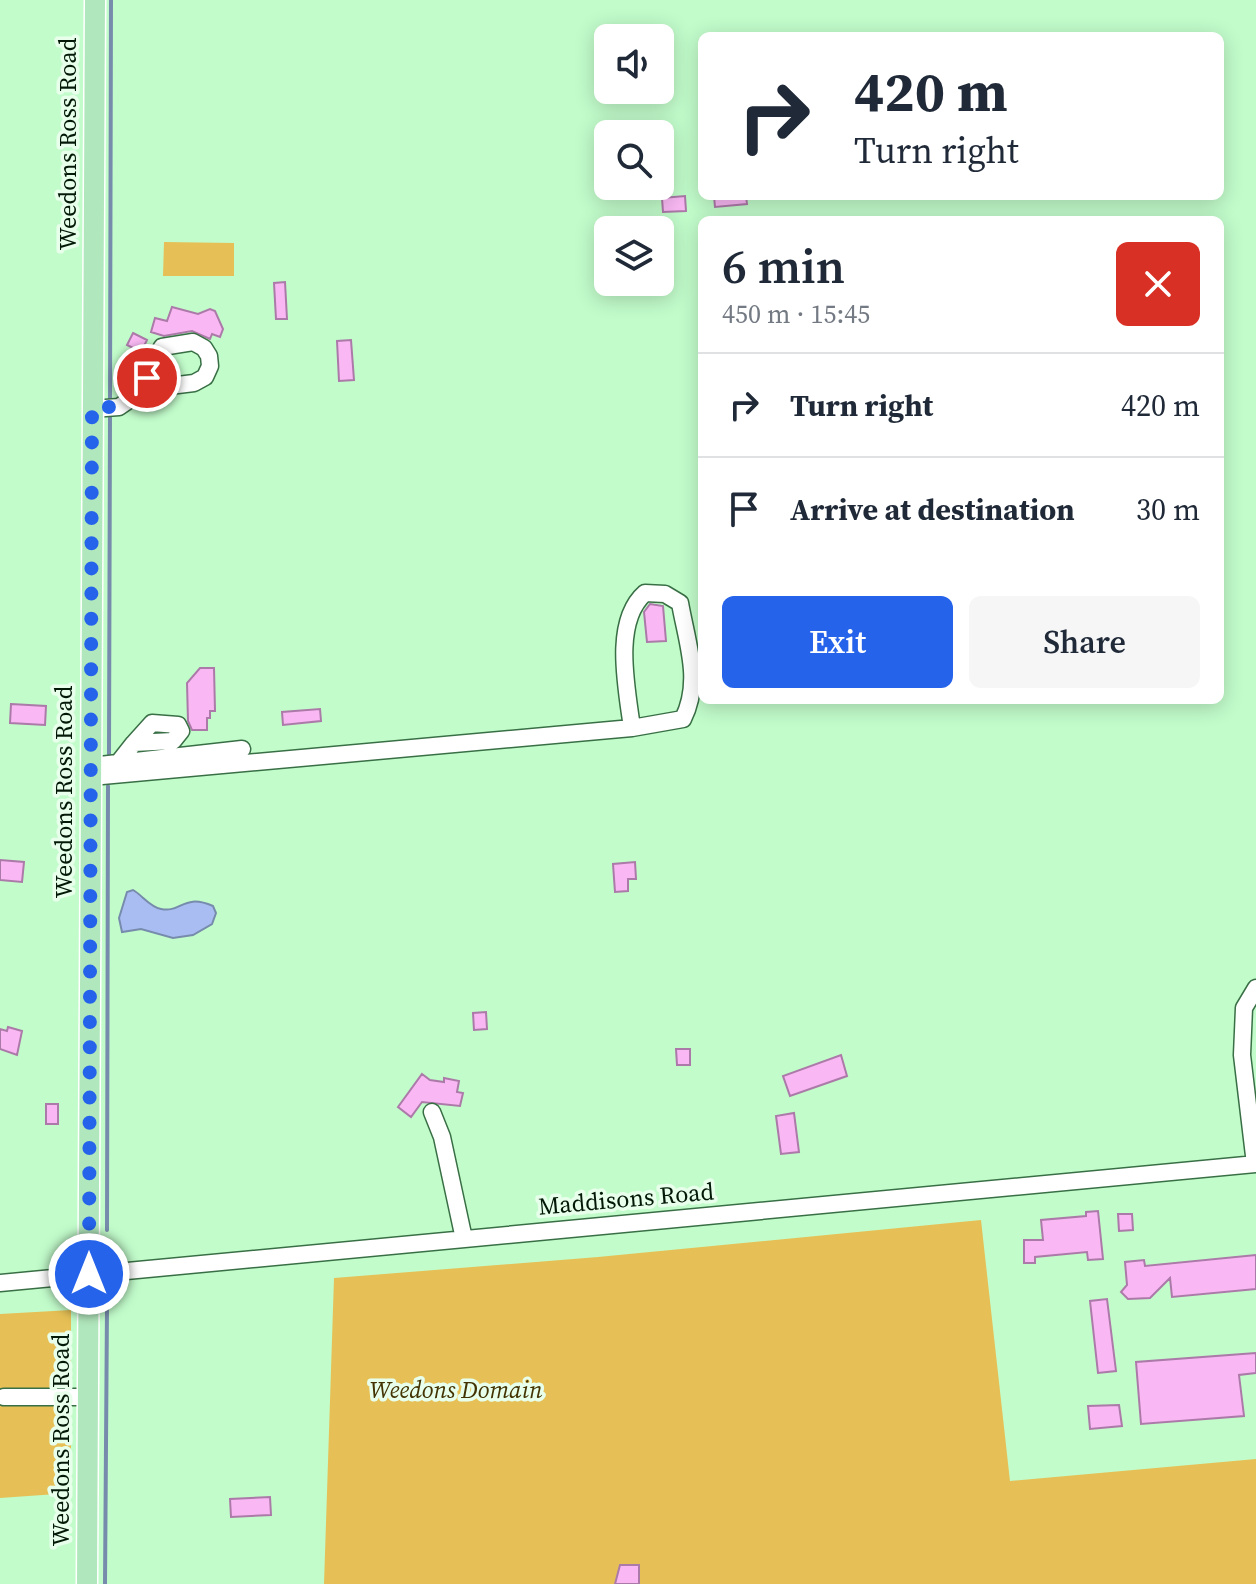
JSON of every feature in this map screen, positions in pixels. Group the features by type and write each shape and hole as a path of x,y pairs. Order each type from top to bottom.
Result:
{"main road":[{"name":"Weedons Ross Road","path":"87,1584 95,0"}],"street":[{"path":"92,409 119,407 145,389"},
{"path":"91,772 632,728 683,719 691,703 694,674 680,603 665,594 645,593 631,611 623,657 632,728"},
{"path":"119,762 134,743"},
{"path":"91,772 119,762 242,749"},
{"path":"1256,988 1244,1008 1242,1055 1256,1164"},
{"path":"432,1112 442,1137 464,1239"},
{"name":"Maddisons Road","path":"0,1283 1256,1164"},
{"path":"4,1397 88,1397"}],"green space":[{"path":"164,242 234,243 234,276 163,276"},
{"name":"Weedons Domain","path":"981,1220 1010,1481 1256,1459 1256,1584 324,1584 334,1278 598,1257"},
{"path":"71,1310 71,1493 0,1498 0,1314"}],"water":[{"path":"133,890 161,909 195,902 213,906 216,913 212,924 193,935 173,938 141,929 122,932 119,918 127,892"}],"building":[{"path":"685,196 686,211 663,212 662,200 674,200 674,197"},
{"path":"714,200 746,200 747,204 715,207"},
{"path":"285,282 287,319 276,319 274,283"},
{"path":"172,307 198,314 210,309 215,311 223,329 220,337 212,334 210,339 192,331 164,336 151,332 155,318 167,321"},
{"path":"133,333 147,340 141,352 127,345"},
{"path":"351,340 354,380 339,381 337,341"},
{"path":"650,604 663,606 666,641 647,642 644,612"},
{"path":"200,668 214,668 215,711 210,711 210,718 207,718 207,730 192,730 188,721 187,683"},
{"path":"11,704 46,706 45,725 10,723"},
{"path":"320,709 321,721 283,725 282,712"},
{"path":"0,860 24,862 22,882 0,880"},
{"path":"635,862 636,879 628,879 628,891 615,892 613,864"},
{"path":"486,1012 487,1029 474,1030 473,1013"},
{"path":"8,1027 22,1031 17,1055 0,1049 0,1029 7,1031"},
{"path":"676,1049 690,1049 690,1065 677,1065"},
{"path":"841,1055 847,1076 790,1096 783,1076"},
{"path":"422,1074 430,1080 444,1082 444,1078 459,1081 457,1092 463,1093 460,1106 422,1102 411,1117 398,1107"},
{"path":"46,1104 58,1104 58,1124 46,1124"},
{"path":"794,1113 799,1152 781,1154 776,1116"},
{"path":"1098,1211 1103,1259 1088,1260 1087,1252 1035,1257 1035,1263 1024,1263 1024,1240 1043,1240 1041,1220 1086,1216 1086,1212"},
{"path":"1118,1214 1132,1214 1133,1230 1119,1231"},
{"path":"1256,1255 1256,1289 1172,1297 1170,1278 1150,1298 1128,1299 1121,1292 1127,1285 1125,1262 1144,1260 1145,1266"},
{"path":"1107,1299 1116,1371 1098,1373 1090,1301"},
{"path":"1256,1353 1256,1373 1239,1375 1244,1416 1141,1424 1136,1362"},
{"path":"1119,1405 1122,1426 1090,1429 1088,1406"},
{"path":"270,1497 271,1515 231,1517 230,1499"},
{"path":"620,1565 639,1565 639,1584 615,1584"}],"waterway":[{"path":"110,402 111,0"},
{"path":"109,754 110,414"},
{"path":"107,1230 108,786"},
{"path":"105,1584 107,1307"}],"route":[{"path":"89,1274 92,409 119,407 145,389 147,378"}]}
